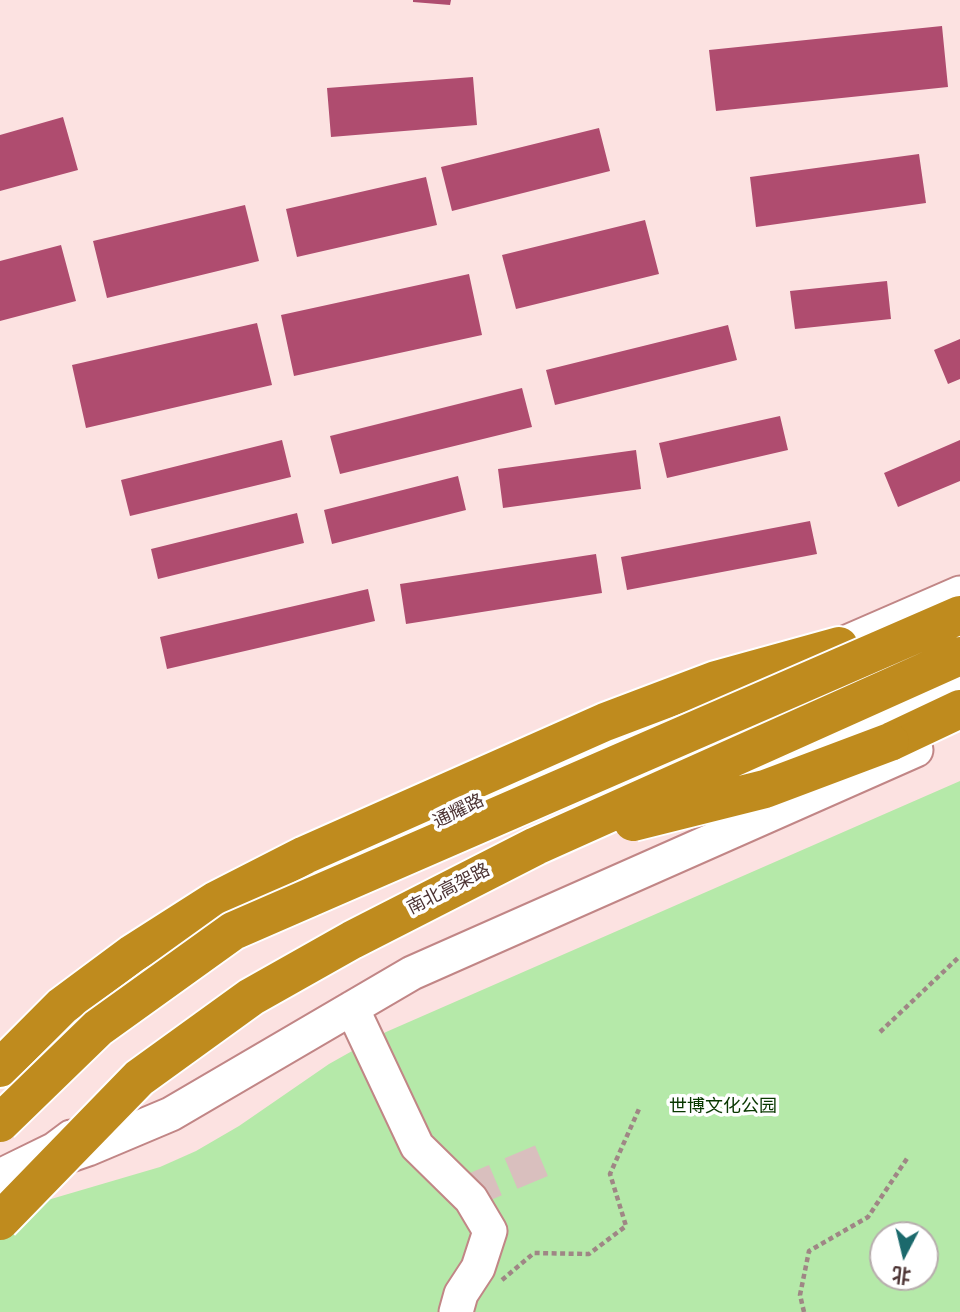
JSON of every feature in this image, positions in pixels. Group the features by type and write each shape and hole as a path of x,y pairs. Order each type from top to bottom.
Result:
{"highway":[{"path":"0,1123 98,1028 233,931 960,615"},
{"path":"0,1068 62,1006 132,954 215,901 304,855 606,722 716,680 839,646"},
{"name":"南北高架路","path":"0,1221 139,1078 251,997 352,940 536,846 960,656"},
{"path":"536,846 765,789 890,742 960,709"}],"street":[{"name":"通耀路","path":"0,1107 79,1061 158,1008 233,951 318,892 403,839 518,783 960,593"},
{"path":"0,1177 55,1149 316,975 427,913 960,679"},
{"path":"0,1177 88,1149 172,1114 412,973 960,730"},
{"path":"352,1008 417,1146 471,1199 490,1231 478,1268 461,1294 456,1312"}],"path":[{"path":"880,1032 960,956"},
{"path":"478,1268 496,1285 534,1253 589,1254 626,1226 610,1174 639,1110"},
{"path":"804,1312 800,1294 809,1251 869,1217 908,1157"}],"green space":[{"name":"世博文化公园","path":"960,781 960,1312 0,1312 0,1214 160,1167 196,1151 239,1126 329,1064 386,1032"}],"building":[{"path":"413,0 451,0 450,5"},
{"path":"942,26 948,87 716,111 709,50"},
{"path":"473,77 477,125 331,137 327,88"},
{"path":"63,117 78,170 0,191 0,135"},
{"path":"599,128 610,171 452,211 441,167"},
{"path":"919,154 926,203 756,227 750,177"},
{"path":"426,177 437,225 297,257 286,209"},
{"path":"245,205 259,261 107,298 93,241"},
{"path":"645,220 659,274 516,309 502,255"},
{"path":"61,245 76,301 0,321 0,261"},
{"path":"469,274 482,335 294,376 281,315"},
{"path":"887,281 891,319 795,329 790,291"},
{"path":"257,323 272,385 86,428 72,365"},
{"path":"728,325 737,360 555,405 546,370"},
{"path":"960,339 960,379 948,384 934,350"},
{"path":"522,388 532,427 340,474 330,436"},
{"path":"780,416 788,450 667,478 659,443"},
{"path":"282,440 291,477 130,516 121,480"},
{"path":"960,440 960,481 898,507 884,473"},
{"path":"636,450 641,489 503,508 498,469"},
{"path":"458,476 466,510 332,544 324,510"},
{"path":"297,513 304,543 158,579 151,549"},
{"path":"810,521 817,554 627,590 621,557"},
{"path":"596,554 602,593 406,624 400,584"},
{"path":"368,589 375,621 167,669 160,637"}],"tunnel":[{"path":"465,1193 555,1155"}]}
